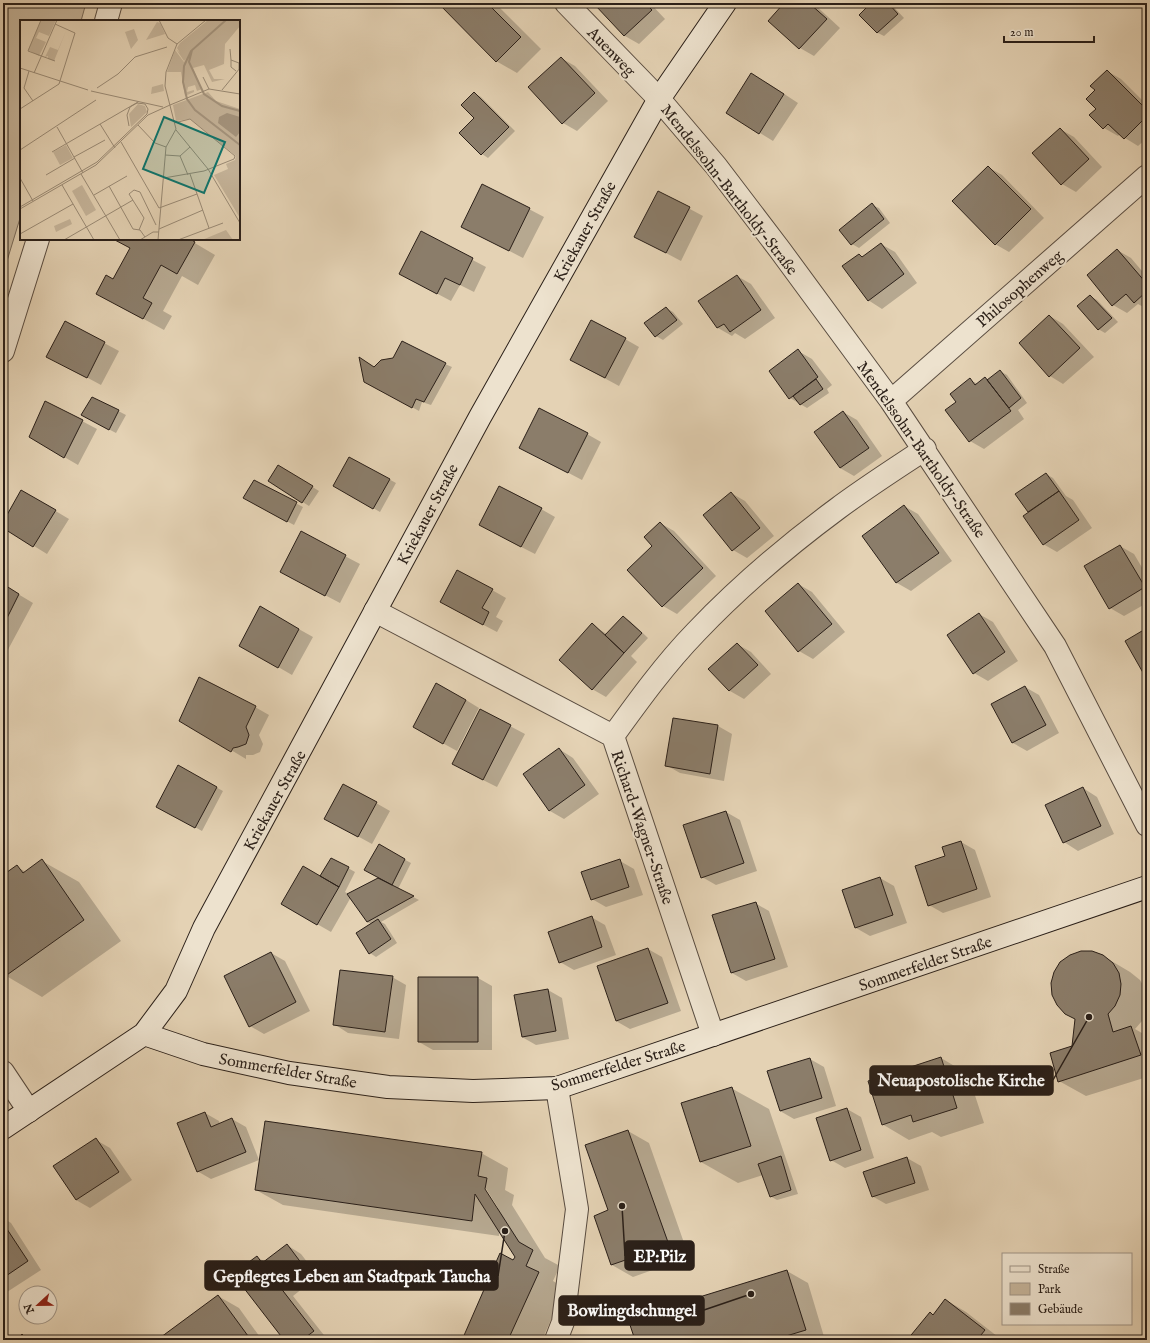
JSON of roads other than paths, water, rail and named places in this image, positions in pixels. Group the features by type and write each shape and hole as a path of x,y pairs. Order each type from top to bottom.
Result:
{"street":[{"path":"106,20 111,3"},
{"name":"Auenweg","path":"566,3 659,99"},
{"name":"Kriekauer Straße","path":"144,1034 176,991 204,928 480,417 659,99 725,3"},
{"name":"Mendelssohn-Bartholdy-Straße","path":"659,99 716,166 780,250 891,400 924,449 1056,646 1147,825"},
{"name":"Philosophenweg","path":"891,400 1147,176"},
{"path":"3,351 38,240"},
{"path":"613,736 665,667 727,600 762,568 805,533 844,504 924,449"},
{"name":"Richard-Wagner-Straße","path":"375,612 613,736 713,1035"},
{"name":"Sommerfelder Straße","path":"144,1034 203,1054 289,1073 388,1087 473,1091 557,1088 1147,886"},
{"path":"3,1128 144,1034"},
{"path":"3,1072 29,1111"},
{"path":"556,1340 563,1322 577,1209 557,1088"}],"place":[{"name":"Neuapostolische Kirche","path":"1089,1017"},
{"name":"EP:Pilz","path":"622,1206"},
{"name":"Gepflegtes Leben am Stadtpark Taucha","path":"505,1231"},
{"name":"Bowlingdschungel","path":"751,1294"}]}
